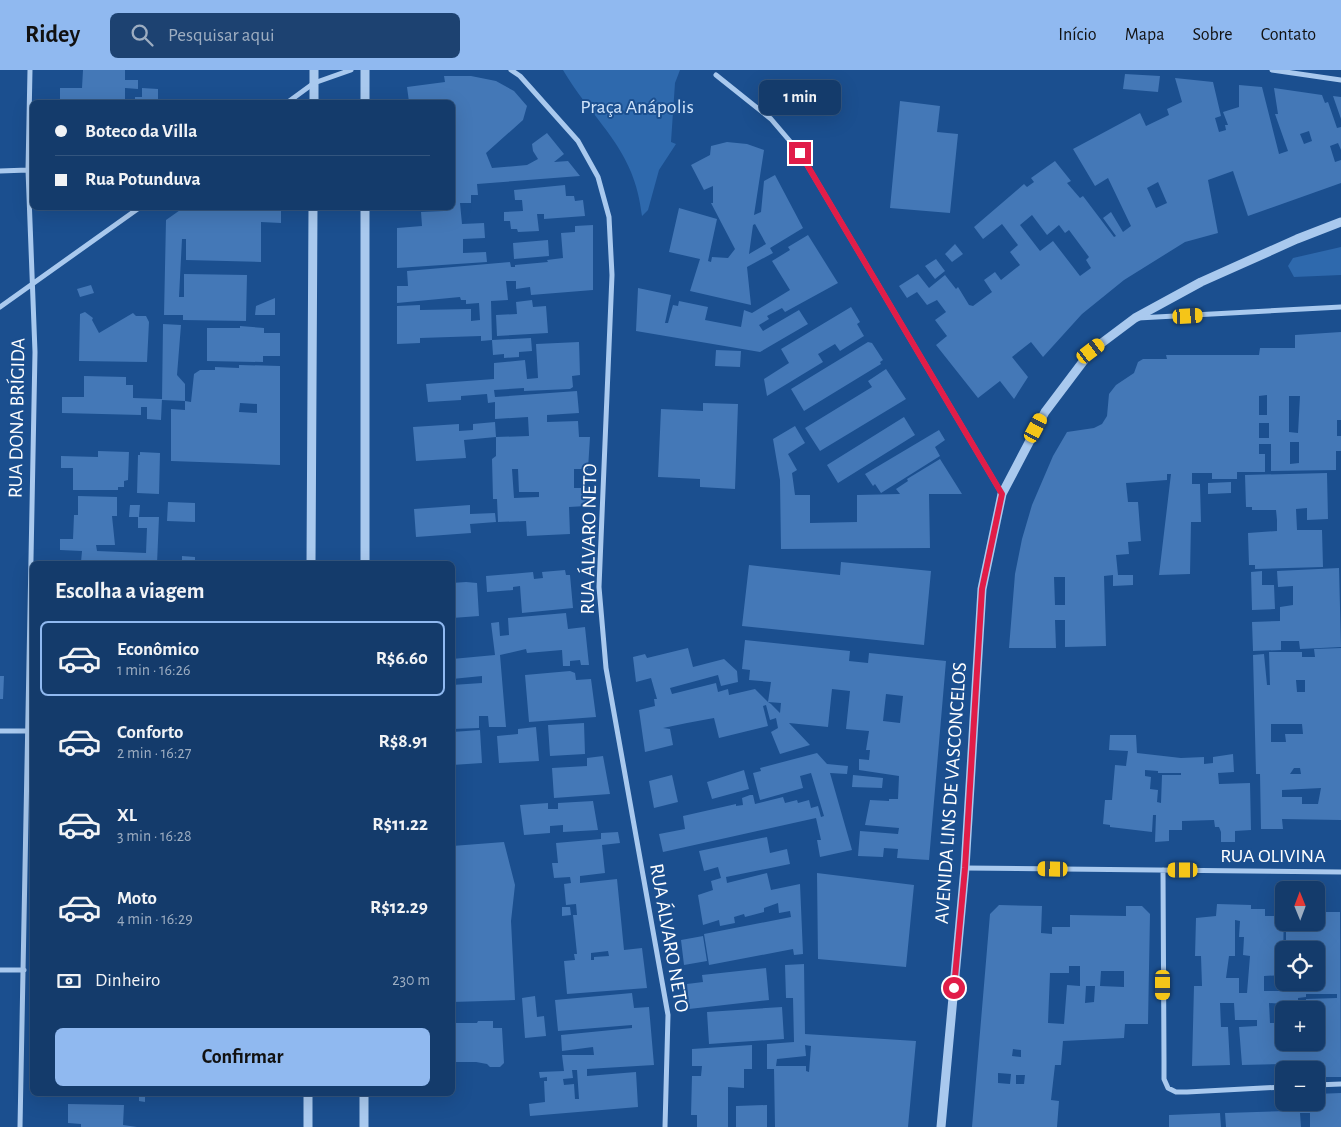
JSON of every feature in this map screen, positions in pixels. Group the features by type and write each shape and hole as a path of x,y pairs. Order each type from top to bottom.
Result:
{"street":[{"name":"RUA DONA BRÍGIDA","path":"30,70 28,170 35,352 31,561"},
{"path":"314,70 314,100"},
{"path":"291,100 314,83 351,70"},
{"path":"365,70 365,100"},
{"name":"RUA ÁLVARO NETO","path":"511,70 520,76 578,141 598,177 609,217 612,275 599,588 606,668 668,1015 665,1127"},
{"path":"1272,70 1341,80"},
{"path":"716,74 771,119 800,153 1002,494"},
{"path":"0,171 28,170"},
{"path":"0,307 136,210"},
{"path":"311,561 314,210"},
{"path":"365,210 365,561"},
{"name":"AVENIDA LINS DE VASCONCELOS","path":"941,1127 965,868 982,589 1002,494 1045,412 1091,351 1135,318 1201,282 1247,260 1341,222"},
{"path":"1135,318 1341,307"},
{"name":"RUA DONA BRÍGIDA","path":"20,1127 30,589"},
{"path":"0,731 27,731"},
{"name":"RUA OLIVINA","path":"965,868 1341,872"},
{"path":"1163,870 1164,1079 1168,1088 1176,1092 1187,1092 1275,1087"},
{"path":"0,970 24,970"},
{"path":"1325,1085 1341,1084"},
{"path":"308,1096 308,1127"},
{"path":"364,1096 364,1127"}],"green space":[{"name":"Praça Anápolis","path":"563,70 680,70 675,83 671,142 676,144 659,170 648,210 642,216 638,192 622,154"},
{"path":"1341,247 1341,275 1294,277 1288,266 1293,258"}],"building":[{"path":"83,70 125,70 125,80 138,80 138,89 125,88 125,100 60,100 60,88 82,88"},
{"path":"1125,74 1160,76 1158,92 1123,89"},
{"path":"444,76 471,76 496,81 514,91 527,106 523,120 486,153 492,168 527,165 538,159 533,151 532,144 547,133 564,154 554,162 568,161 580,176 477,184 478,195 471,195 471,203 460,203 462,224 484,223 485,238 463,239 463,253 486,252 487,262 397,268 397,228 422,226 421,212 455,210 455,100 409,100 407,87 445,82"},
{"path":"1175,78 1213,82 1221,116 1215,118 1219,132 1226,130 1225,125 1228,125 1223,112 1239,107 1239,85 1262,87 1279,154 1288,151 1275,114 1278,114 1274,88 1322,95 1325,103 1328,102 1337,128 1341,127 1341,150 1338,143 1330,146 1335,162 1341,160 1341,183 1248,216 1233,171 1208,180 1218,233 1185,242 1124,280 1082,314 1043,357 1031,342 1012,357 1028,377 1014,399 1000,381 978,398 936,345 947,336 935,320 946,312 937,300 927,305 917,292 907,298 899,286 918,274 929,288 945,275 956,289 958,287 969,305 973,306 992,292 984,280 995,272 1001,280 1020,265 1010,252 1018,245 1002,224 983,239 974,227 1024,184 1027,187 1034,182 1031,178 1055,161 1071,181 1067,183 1080,198 1083,196 1114,237 1116,236 1103,218 1111,212 1123,232 1131,226 1108,178 1095,186 1073,149 1140,113 1146,126 1169,115 1167,109 1182,102","holes":["1309,131 1312,141 1304,144 1300,134","1158,182 1167,203 1156,208 1147,188","1032,215 1047,235 1059,225 1065,233 1069,230 1089,257 1086,260 1091,268 1080,276 1053,241 1040,251 1020,225"]},
{"path":"142,88 158,89 158,100 135,100 135,97 142,97"},
{"path":"1333,96 1341,97 1341,119"},
{"path":"900,101 940,106 937,132 958,134 950,213 890,208"},
{"path":"727,142 747,144 764,150 754,215 761,212 764,181 775,175 803,228 770,248 773,253 747,267 751,305 690,291 700,259 669,252 679,208 717,219 708,261 711,262 712,257 728,258 735,249 711,203 713,203 713,186 704,190 691,165 710,155 711,146","holes":["755,224 766,244 749,254 753,225"]},
{"path":"565,185 566,196 574,196 575,201 583,200 585,216 544,219 544,214 537,214 539,231 518,232 517,229 511,229 510,221 504,221 504,212 523,211 522,200 515,200 514,190"},
{"path":"180,210 281,210 281,223 261,222 261,262 186,260 186,239 182,239 179,297 184,297 184,274 247,275 246,321 183,320 183,315 164,315 166,220"},
{"path":"593,225 593,290 531,295 530,287 516,289 516,281 506,281 508,300 491,301 492,340 481,341 481,336 420,338 420,343 397,344 397,306 420,305 420,310 471,309 471,321 480,320 479,303 466,304 466,300 461,300 460,297 397,303 397,286 408,286 407,271 510,262 511,267 515,267 515,265 548,262 547,260 563,258 561,233 575,232 575,226"},
{"path":"808,235 838,283 785,312 782,308 767,316 769,319 759,325 763,331 799,310 808,324 760,352 636,331 638,288 671,295 665,323 668,323 673,305 678,306 679,301 708,307 705,320 741,327 744,310 752,313 790,290 772,261 790,250 788,247"},
{"path":"548,240 549,256 514,259 513,243"},
{"path":"955,244 963,254 952,262 945,254"},
{"path":"936,259 945,271 935,279 925,266"},
{"path":"91,285 94,293 80,297 77,289"},
{"path":"275,298 275,315 255,315 256,306"},
{"path":"532,300 533,307 546,306 548,333 497,336 496,315 517,314 516,302"},
{"path":"851,307 860,322 857,324 864,336 840,351 835,344 818,354 823,362 767,396 764,379 789,363 781,349"},
{"path":"85,312 93,318 92,320 99,333 133,313 136,316 146,316 149,322 147,362 79,361 80,314"},
{"path":"163,324 181,325 177,375 185,384 185,401 162,400"},
{"path":"240,326 264,328 264,333 280,333 280,356 263,356 263,362 207,361 207,328 240,328"},
{"path":"1341,332 1341,420 1337,420 1337,436 1341,436 1341,451 1336,451 1336,470 1271,471 1271,444 1259,444 1259,454 1265,454 1265,472 1237,472 1237,479 1212,479 1212,473 1192,473 1192,484 1200,484 1201,522 1191,522 1190,574 1159,575 1171,474 1167,474 1167,480 1126,483 1128,502 1138,502 1141,541 1128,542 1129,554 1116,555 1118,575 1133,575 1133,585 1113,586 1113,575 1104,576 1106,646 1065,647 1065,620 1055,620 1056,648 1009,648 1015,574 1022,539 1032,505 1053,456 1067,432 1094,428 1102,424 1107,416 1109,394 1116,385 1134,373 1138,362 1143,359 1167,359 1166,355 1259,355 1260,348 1295,348 1295,335","holes":["1267,395 1267,415 1259,415 1259,396","1289,396 1300,396 1298,433 1289,432","1259,423 1269,423 1269,438 1259,438","1290,442 1299,442 1299,463 1290,464","1054,577 1065,577 1065,605 1055,605"]},
{"path":"531,338 532,351 519,352 519,357 504,358 504,354 493,355 492,340"},
{"path":"579,342 580,375 572,376 573,387 570,389 524,391 524,388 494,390 495,397 577,391 579,413 547,415 547,422 578,421 579,437 590,437 588,469 574,469 574,488 588,488 586,506 569,507 570,534 527,536 526,521 498,522 497,499 493,499 492,459 496,456 496,437 529,436 528,417 495,419 495,402 488,403 487,394 461,396 461,400 428,402 426,384 494,379 494,363 525,360 527,379 538,378 536,344","holes":["512,469 518,469 519,492 539,492 539,497 514,498"]},
{"path":"868,342 872,343 883,360 880,362 881,364 804,411 791,389"},
{"path":"716,350 741,351 740,367 715,366"},
{"path":"239,365 280,366 280,465 171,461 171,409 185,410 185,401 191,402 194,374 200,370 215,370 215,367 239,368","holes":["240,403 257,404 257,413 239,412"]},
{"path":"886,369 906,399 820,451 805,428 872,387 868,381"},
{"path":"84,376 126,377 126,385 133,385 133,398 162,399 161,420 147,419 147,407 141,407 141,415 62,413 62,397 84,397"},
{"path":"703,403 738,404 735,489 700,487 700,479 658,477 661,409 703,411"},
{"path":"904,417 915,435 838,483 827,465"},
{"path":"495,422 496,437 464,440 466,458 416,461 413,427 459,424 459,431 473,430 473,424"},
{"path":"795,426 805,443 788,454 797,470 792,473 795,495 810,495 810,523 857,522 857,495 900,494 896,489 908,481 907,479 940,459 962,494 929,494 930,548 781,549 780,480 773,439"},
{"path":"939,430 945,440 935,447 940,456 881,493 875,484 873,486 865,474"},
{"path":"98,451 129,452 128,480 124,481 124,487 118,487 118,490 73,490 73,468 61,468 61,456 98,457"},
{"path":"140,452 160,453 159,494 137,493 138,455 140,455"},
{"path":"1327,473 1328,519 1307,520 1307,508 1296,509 1297,530 1322,530 1323,567 1255,569 1255,565 1249,565 1248,533 1277,531 1277,520 1276,510 1252,510 1252,507 1246,507 1245,475"},
{"path":"1231,482 1231,493 1208,494 1208,483"},
{"path":"78,496 117,497 117,516 112,516 115,545 96,545 97,551 146,553 147,528 138,528 138,517 129,517 130,505 140,505 139,517 159,517 157,561 81,561 82,551 60,550 60,539 73,539 74,515 78,515"},
{"path":"168,502 195,503 195,522 167,521"},
{"path":"470,505 470,514 495,513 496,522 470,524 471,533 416,537 414,509"},
{"path":"182,556 195,557 195,560 230,560 230,561 182,561"},
{"path":"841,562 931,571 924,645 742,626 749,565 840,575"},
{"path":"1339,568 1341,647 1300,649 1299,641 1281,641 1281,650 1253,651 1252,622 1280,621 1280,607 1293,605 1293,586 1278,587 1277,571"},
{"path":"565,570 566,575 570,575 573,608 522,613 520,586 513,587 513,590 487,592 486,576 533,572 534,579 543,578 542,572"},
{"path":"1262,571 1262,585 1274,585 1275,609 1252,610 1251,572"},
{"path":"455,583 477,583 479,616 455,618"},
{"path":"566,613 568,629 585,627 589,665 581,665 580,660 570,661 570,666 563,666 562,650 527,653 526,649 500,655 506,727 489,727 488,716 479,716 479,728 455,729 455,685 482,683 482,676 455,679 455,659 495,655 491,623 499,622 500,636 509,635 508,618"},
{"path":"745,640 850,651 849,661 868,663 869,653 946,661 929,860 897,858 898,849 884,848 883,857 858,856 860,831 898,834 899,828 865,825 870,800 889,801 889,799 898,799 899,776 859,770 859,759 869,760 870,750 866,750 869,731 846,729 850,691 832,689 828,727 789,723 810,745 780,754 771,732 778,728 776,718 770,720 766,705 763,706 768,726 719,738 714,718 663,728 670,729 673,745 645,752 639,710 655,706 654,699 657,699 651,678 636,682 633,657 645,654 647,658 688,648 693,667 724,659 737,671 738,682 721,686 718,675 670,688 672,694 716,683 718,692 728,689 729,695 755,689 768,702 771,682 749,680 750,670 742,669","holes":["886,694 903,696 900,723 883,721","768,702 781,703 780,713"]},
{"path":"1341,648 1341,820 1282,819 1283,829 1261,829 1260,774 1256,774 1253,655 1264,654 1267,685 1270,685 1269,652 1302,652 1302,657 1315,657 1314,649","holes":["1296,680 1305,680 1305,692 1297,692","1271,724 1302,724 1303,734 1285,734 1286,742 1271,742","1294,768 1300,768 1301,774 1290,774","1321,788 1318,804 1302,804 1302,797 1282,797 1282,790"]},
{"path":"570,671 575,673 576,680 591,679 596,717 529,722 525,675"},
{"path":"0,676 4,676 3,699 0,699"},
{"path":"584,723 585,754 550,756 548,725"},
{"path":"536,727 539,761 499,763 497,736 518,734 518,729"},
{"path":"480,730 482,763 455,765 455,732"},
{"path":"1110,735 1136,735 1137,753 1181,758 1204,757 1204,764 1213,763 1213,757 1233,754 1234,772 1218,773 1219,784 1250,783 1251,830 1235,831 1235,842 1221,842 1221,832 1219,827 1215,827 1214,820 1182,821 1182,830 1169,830 1169,841 1155,842 1156,815 1153,815 1152,832 1110,827 1110,825 1103,824 1105,800 1112,800 1115,765 1126,766 1128,751 1109,750","holes":["1145,770 1158,771 1158,773 1181,773 1181,775 1162,775 1161,803 1157,802 1158,790 1150,789 1151,777 1145,776"]},
{"path":"817,753 827,764 848,766 847,774 830,773 852,850 820,857 817,840 821,840 816,818 663,852 659,834 685,829 683,816 736,804 736,806 743,805 742,798 750,795 753,795 755,804 783,797 785,803 797,800 798,803 809,800 811,808 818,806 821,817 824,816 811,773 800,776 803,788 760,800 753,773 761,771 760,768"},
{"path":"603,756 610,794 554,798 552,768 587,766 587,758"},
{"path":"744,770 749,789 712,799 707,782"},
{"path":"672,775 678,802 654,808 649,781"},
{"path":"853,775 883,778 882,788 852,787"},
{"path":"593,801 598,830 563,832 563,825 550,826 550,833 524,835 520,805 548,803 548,809 558,809 558,803"},
{"path":"618,832 620,843 602,845 605,873 580,876 580,883 617,879 624,950 642,948 647,988 567,994 564,961 575,960 574,954 577,954 573,915 577,915 576,904 566,905 564,884 571,883 570,877 554,878 552,863 558,863 556,843 601,839 601,833","holes":["608,951 609,956 594,957 594,960 591,960 591,953"]},
{"path":"767,837 770,853 787,849 790,864 726,877 727,883 767,873 771,890 800,884 803,954 794,955 793,949 709,965 704,934 791,917 790,911 779,913 778,903 764,908 764,912 745,917 744,914 734,917 735,923 720,926 719,920 703,925 698,895 713,890 711,881 721,878 718,867 704,871 699,851"},
{"path":"504,842 515,885 511,921 515,1000 455,1002 455,846"},
{"path":"817,873 914,885 906,967 818,959"},
{"path":"1217,904 1251,905 1251,909 1265,909 1265,916 1274,916 1275,905 1275,931 1284,931 1283,941 1275,941 1275,975 1264,976 1264,991 1325,991 1325,941 1286,941 1286,931 1325,931 1325,912 1340,912 1341,1077 1325,1077 1325,1061 1275,1061 1275,1064 1242,1065 1239,1027 1257,1026 1257,1020 1235,1020 1234,1003 1220,1003 1221,1027 1228,1027 1230,1065 1192,1066 1194,986 1202,986 1201,956 1195,956 1196,918 1216,916","holes":["1235,920 1240,921 1239,937 1244,937 1243,955 1250,956 1247,993 1239,993 1239,978 1226,978 1229,956 1235,956"]},
{"path":"999,905 1042,906 1041,933 1052,934 1052,927 1070,927 1070,915 1126,916 1126,906 1142,906 1150,914 1148,1024 1125,1024 1124,1038 1063,1041 1061,1065 1055,1065 1051,1100 1059,1101 1057,1127 972,1127 990,914","holes":["1069,966 1080,966 1080,986 1067,985 1064,1024 1048,1023 1050,973 1069,973","1101,971 1124,971 1124,987 1100,986","1086,986 1095,986 1094,1002 1085,1003","1013,1049 1021,1050 1021,1057 1012,1056","998,1073 1011,1074 1010,1084 998,1083","1016,1075 1025,1075 1024,1084 1016,1084"]},
{"path":"562,907 570,907 571,915 562,916"},
{"path":"703,936 707,961 684,965 681,940"},
{"path":"804,964 805,1034 916,1041 908,1127 775,1127 774,1069 767,1069 767,1044 794,1042 793,998 786,998 785,965","holes":["805,1045 811,1046 809,1072 806,1071 806,1066 776,1066 777,1059 806,1056"]},
{"path":"766,968 769,1000 689,1009 687,984 703,982 702,975"},
{"path":"632,993 634,1008 649,1007 654,1065 587,1069 587,1076 636,1072 638,1107 530,1116 529,1104 545,1102 544,1081 547,1081 547,1077 540,1078 539,1072 564,1071 562,1055 594,1055 593,1047 562,1051 561,1035 632,1028 632,1025 558,1031 555,1000","holes":["572,1070 577,1070 579,1099 575,1099 574,1084 564,1085 563,1079 573,1078"]},
{"path":"535,996 537,1017 544,1016 546,1036 525,1038 522,998"},
{"path":"782,1007 784,1039 709,1044 707,1012"},
{"path":"478,1021 493,1021 493,1028 502,1028 504,1063 500,1067 490,1067 487,1064 476,1062 455,1062 455,1023 477,1023"},
{"path":"752,1045 752,1069 744,1069 744,1088 728,1087 728,1127 697,1127 697,1115 691,1115 692,1076 701,1076 702,1066 692,1066 692,1049"},
{"path":"1341,1093 1341,1127 1310,1127 1310,1113 1300,1113 1301,1127 1226,1127 1225,1113 1325,1111 1325,1094"},
{"path":"62,1096 115,1096 115,1097"},
{"path":"139,1096 145,1096 145,1102 139,1101"},
{"path":"68,1104 124,1105 123,1125 137,1127 81,1127 81,1124 68,1123"},
{"path":"767,1105 767,1127 736,1127 736,1106"},
{"path":"1220,1113 1221,1127 1169,1127 1169,1115"}],"route":[{"path":"800,153 1002,494 982,589 965,868 954,988"}]}
